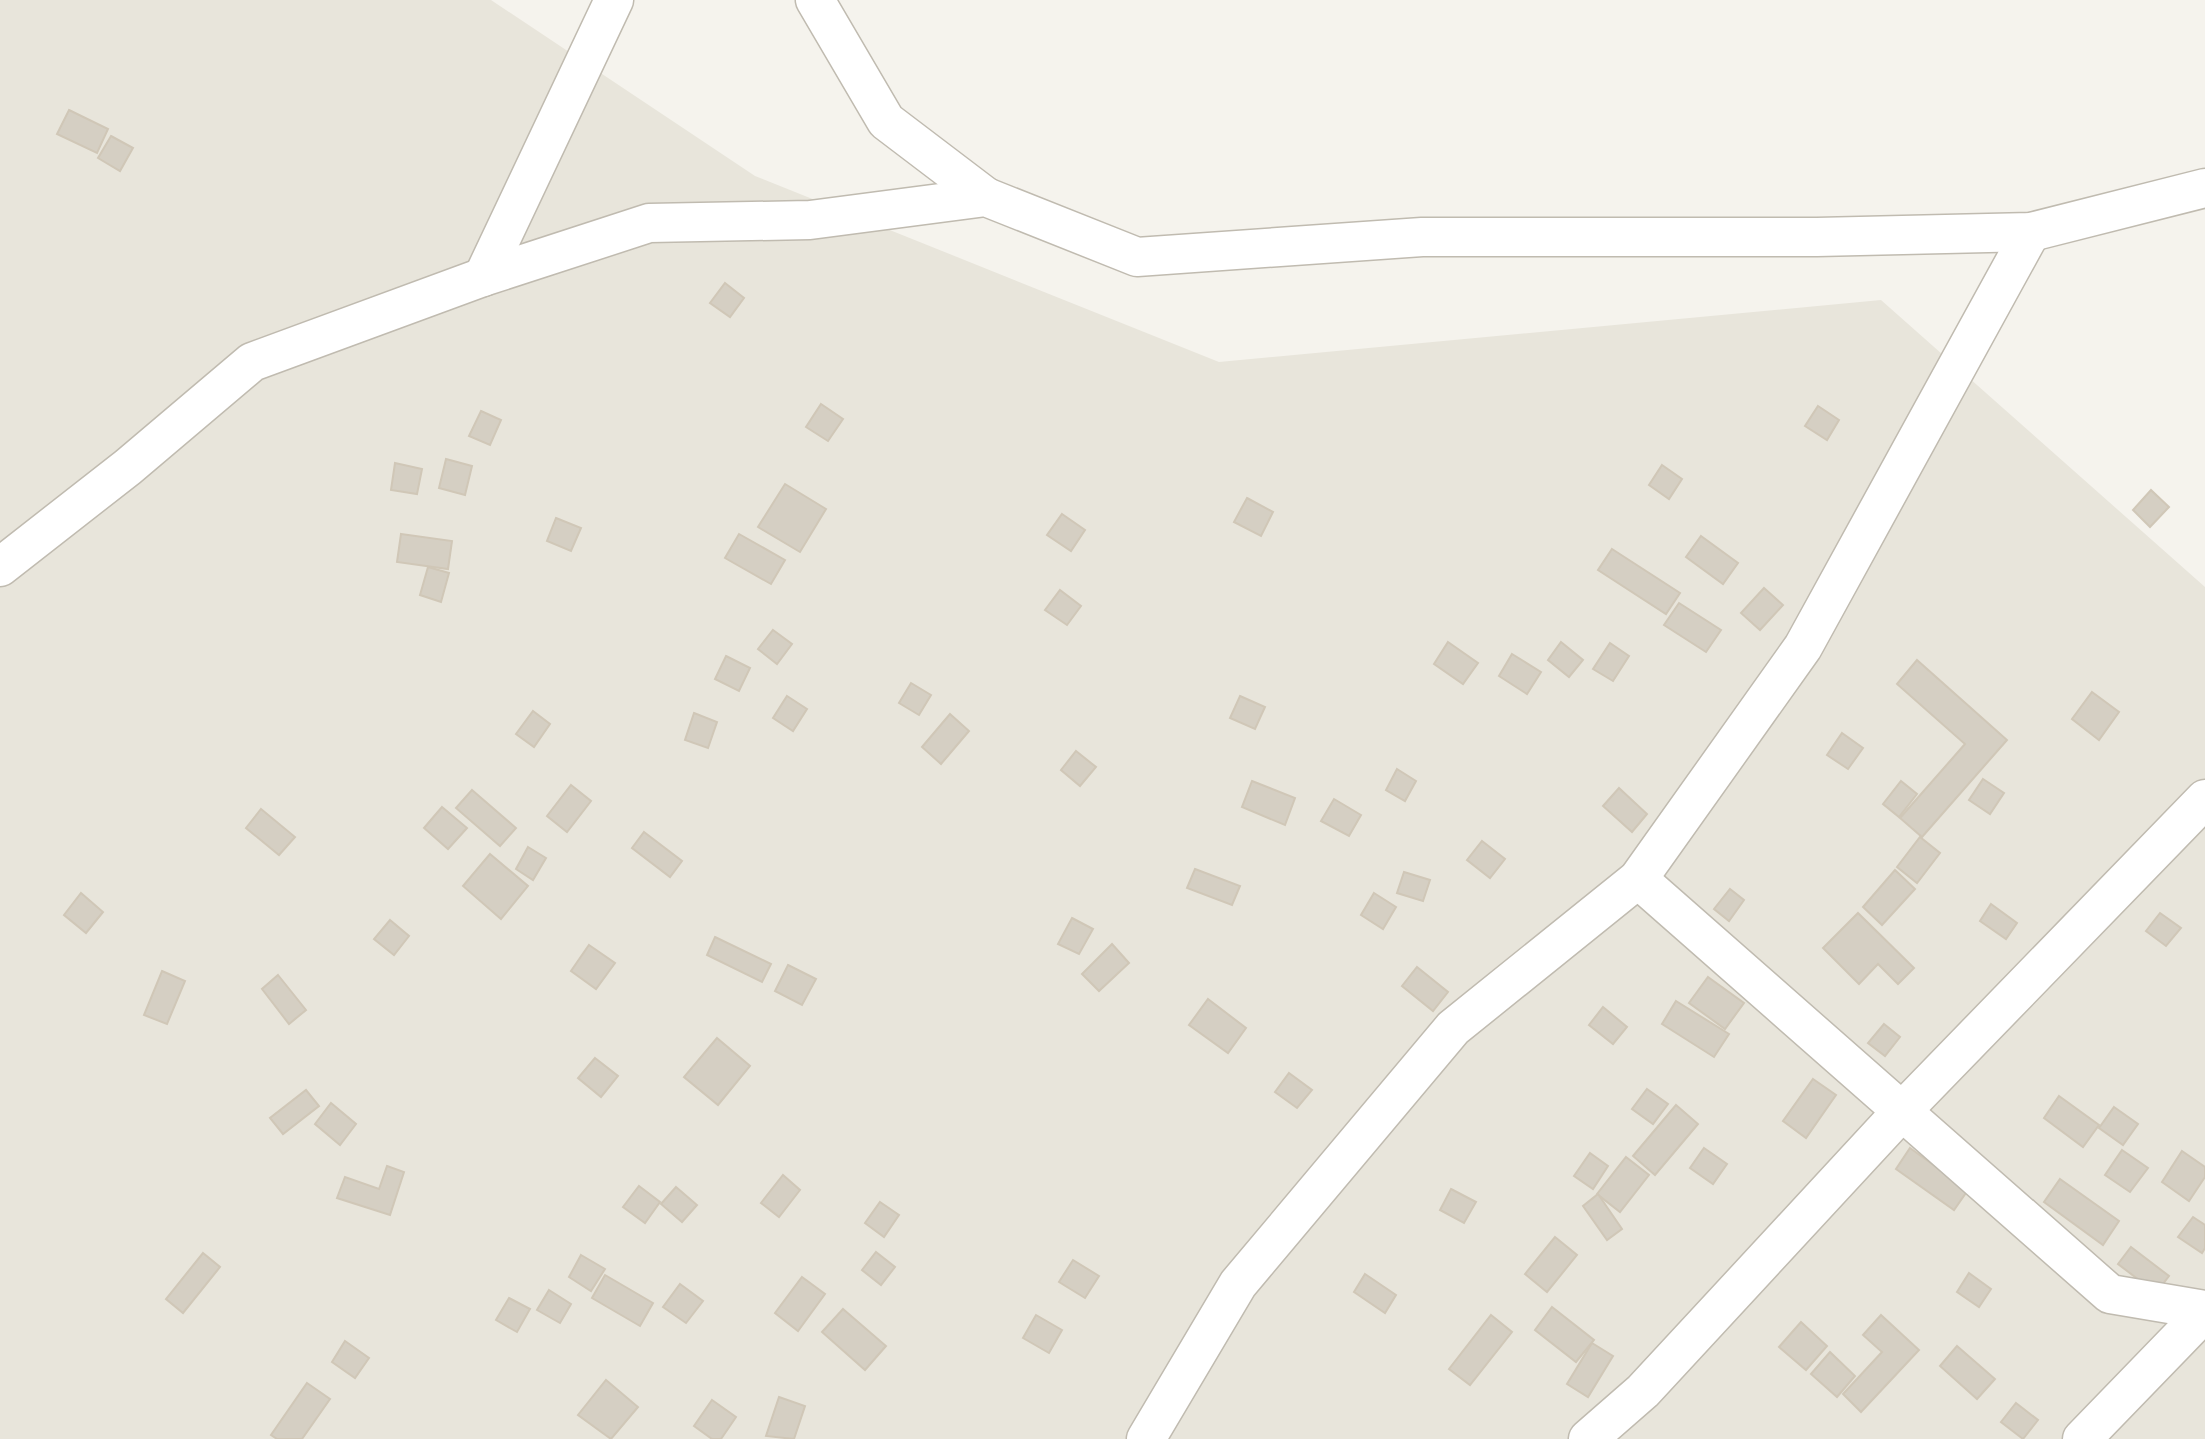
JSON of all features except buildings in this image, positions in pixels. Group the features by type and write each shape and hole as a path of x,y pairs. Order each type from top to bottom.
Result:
{"street":[{"path":"483,277 614,0"},
{"path":"815,0 886,121 986,197 1137,257 1422,237 1817,237 2031,232 2205,188"},
{"path":"0,567 128,467 252,362 483,277 649,223 810,220 986,197"},
{"path":"1146,1439 1238,1284 1453,1028 1638,879 1803,647 2031,232"},
{"path":"1588,1439 1643,1391 1904,1109 2205,799"},
{"path":"1638,879 1904,1109 2110,1294 2205,1311"},
{"path":"2082,1439 2205,1311"}],"shaded area":[{"path":"0,0 491,0 755,176 1219,362 1881,300 2205,587 2205,1439 0,1439"}]}
